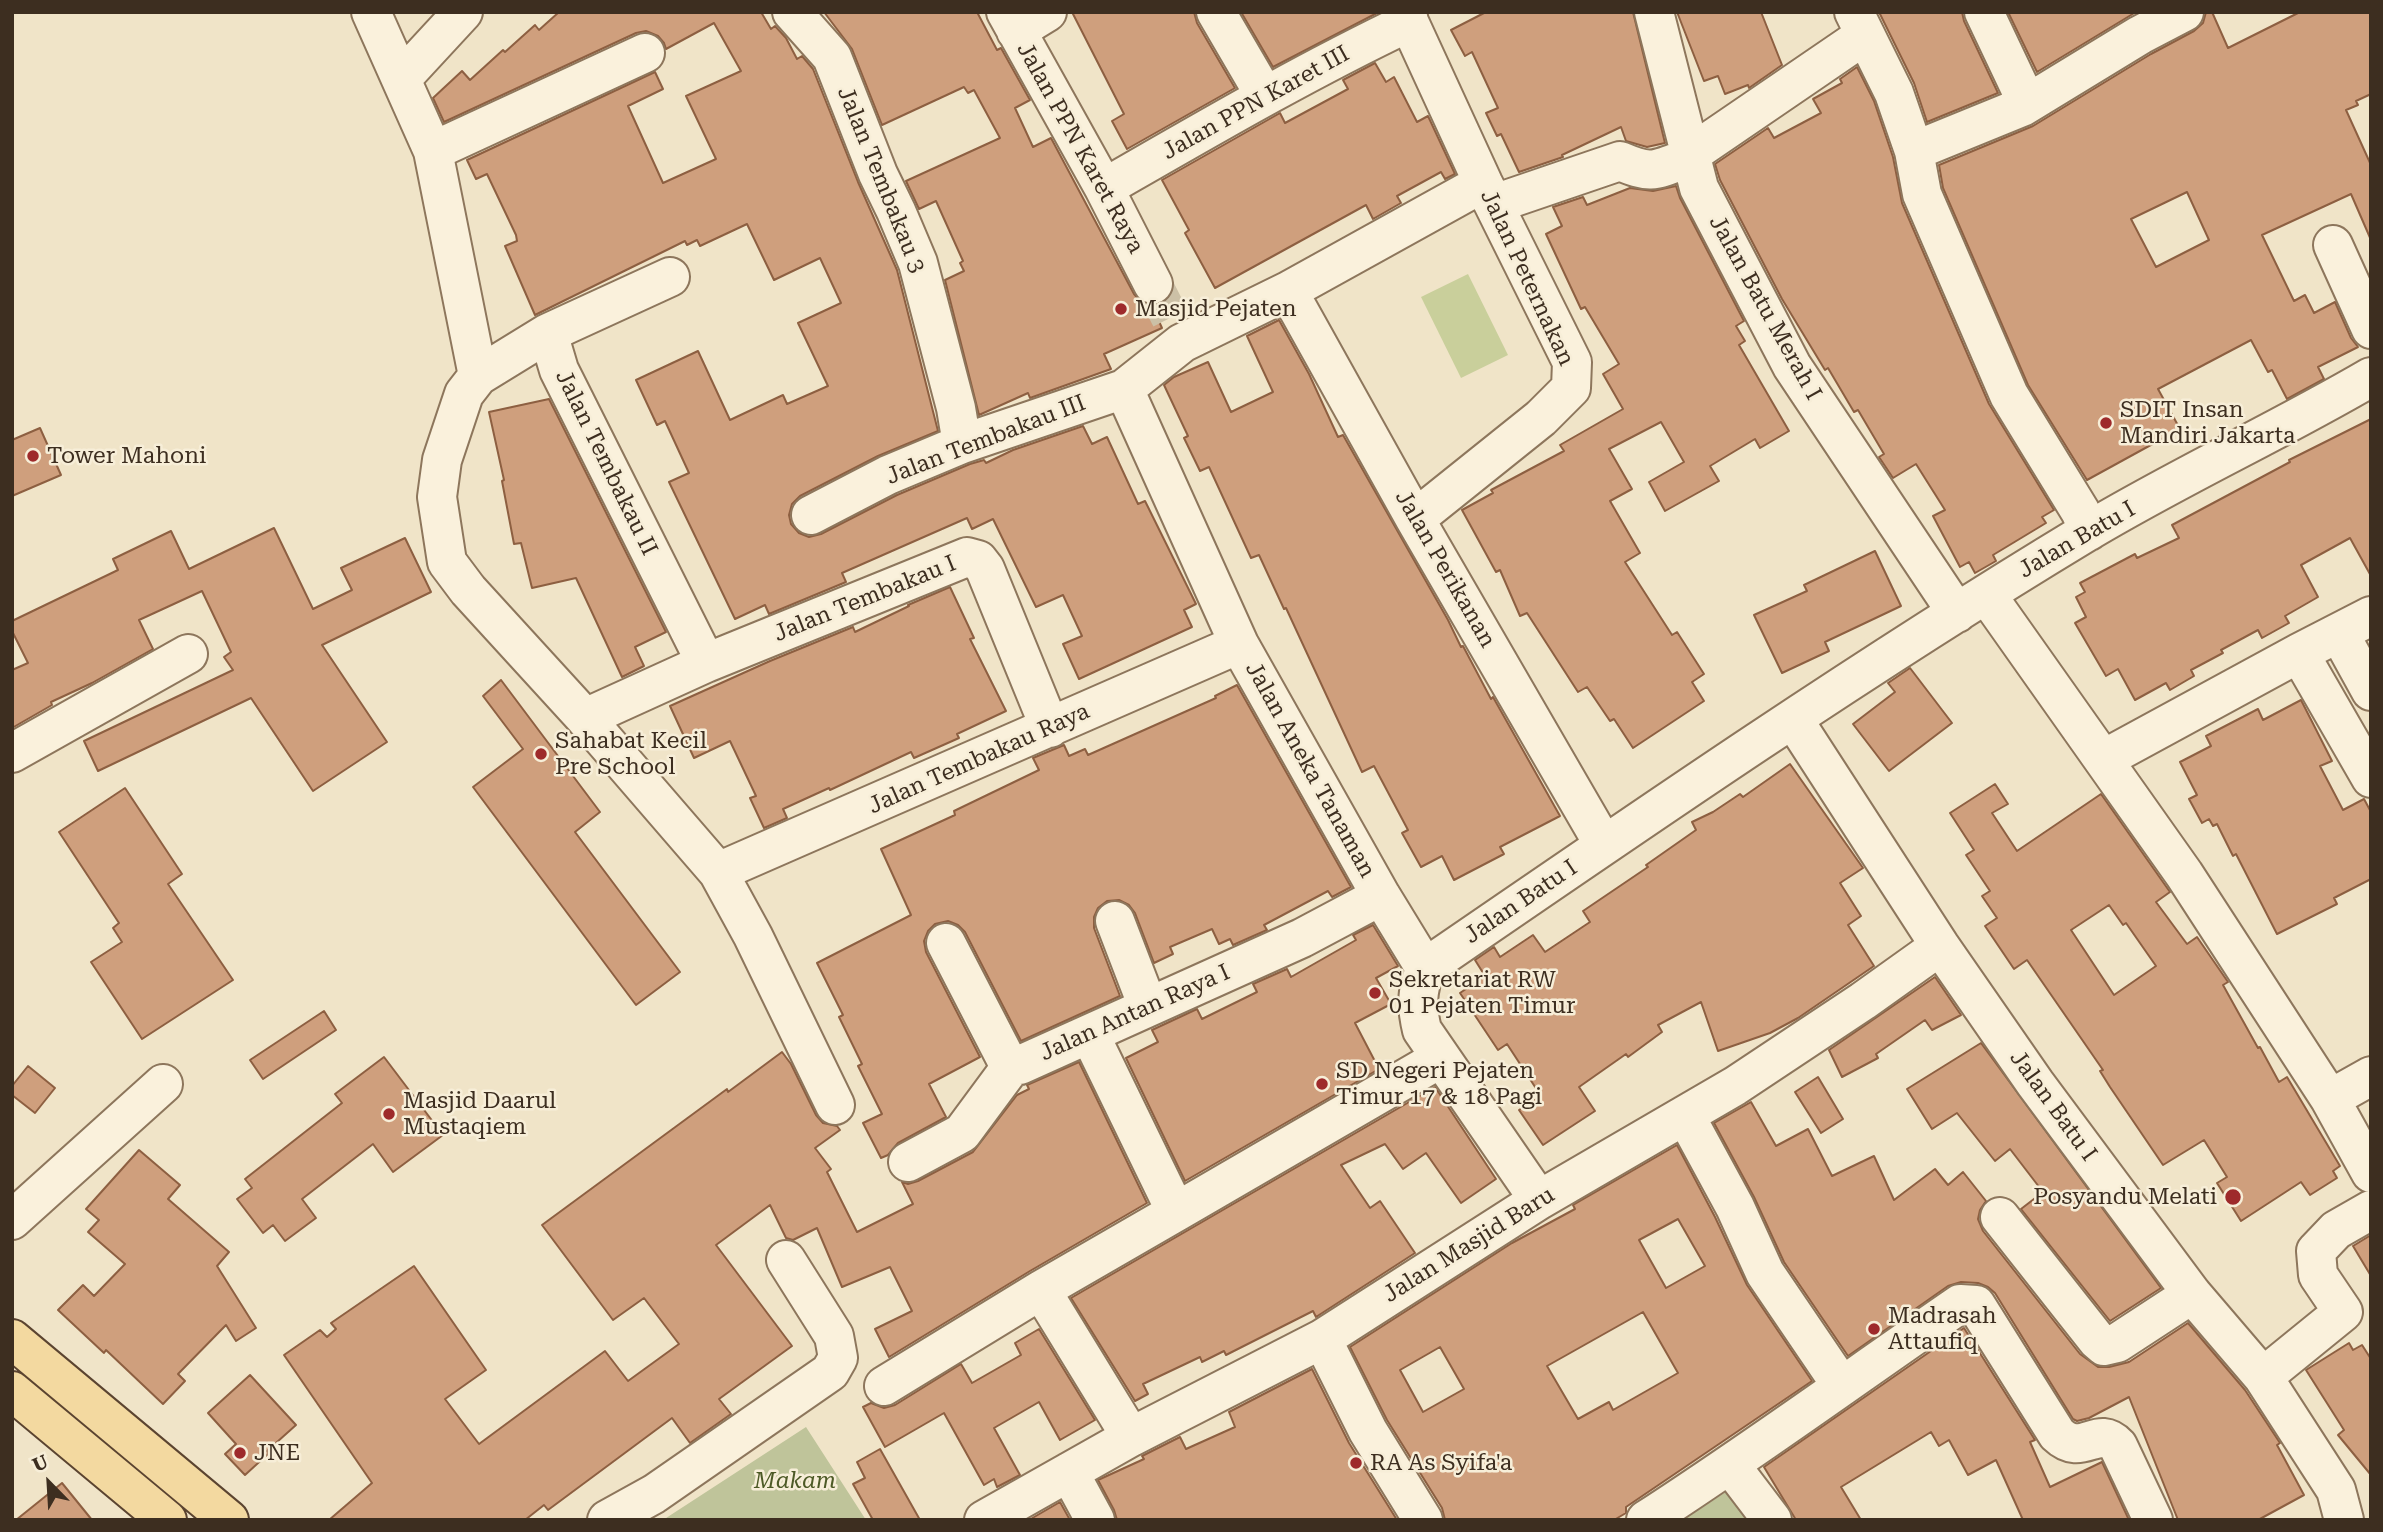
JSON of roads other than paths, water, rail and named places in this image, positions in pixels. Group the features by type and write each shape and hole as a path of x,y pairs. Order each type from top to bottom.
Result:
{"main road":[{"path":"12,1339 229,1520"},
{"path":"12,1391 167,1520"}],"street":[{"path":"372,12 433,151 478,376"},
{"path":"402,78 463,12"},
{"name":"Jalan Tembakau 3","path":"792,12 832,57 878,174 918,264 956,408 962,444"},
{"path":"1216,12 1265,96"},
{"name":"Jalan Batu Merah I","path":"1654,12 1699,188 1792,366 1972,603 2104,759 2184,874 2330,1099 2371,1173"},
{"path":"1984,12 2027,103"},
{"path":"1914,151 2027,103 2184,12"},
{"name":"Jalan PPN Karet III","path":"1104,188 1408,17"},
{"name":"Jalan Peternakan","path":"1408,17 1488,194 1572,362 1571,388 1541,418 1415,519"},
{"name":"Jalan PPN Karet Raya","path":"1023,18 1153,284"},
{"path":"1124,389 1179,336 1288,291 1488,194 1620,161 1644,171 1657,170 1691,155 1860,24 1894,93 1914,151 1922,194 2009,395 2080,511 2089,531"},
{"path":"433,151 645,53"},
{"path":"2333,245 2371,329"},
{"path":"670,277 548,333 478,376 464,394 442,460 437,497 447,562 468,590 585,718 718,872 753,936 835,1105"},
{"name":"Jalan Perikanan","path":"1288,291 1415,519 1604,845"},
{"name":"Jalan Tembakau II","path":"548,333 559,370 706,663"},
{"name":"Jalan Batu I","path":"1425,968 1604,845 1972,603 2089,531 2371,377"},
{"name":"Jalan Tembakau III","path":"811,515 888,475 962,444 1124,389"},
{"name":"Jalan Aneka Tanaman","path":"1124,389 1239,644 1381,896 1425,968"},
{"name":"Jalan Tembakau I","path":"585,718 706,663 967,557 978,560 985,569 1049,728"},
{"path":"2104,759 2355,625 2371,691"},
{"name":"Jalan Tembakau Raya","path":"718,872 1239,644"},
{"path":"2299,653 2371,778"},
{"path":"12,753 188,654"},
{"name":"Jalan Batu I","path":"1793,719 1940,946 2035,1083 2192,1294 2263,1377 2336,1490 2344,1520"},
{"name":"Jalan Antan Raya I","path":"946,943 1007,1061 1020,1065 1302,938 1381,896"},
{"path":"1115,921 1148,1007"},
{"name":"Jalan Masjid Baru","path":"984,1520 1131,1437 1321,1339 1539,1200 1735,1086 1852,1009 1940,946"},
{"path":"1425,968 1417,991 1423,1030 1539,1200"},
{"path":"1090,1035 1176,1212"},
{"path":"884,1386 1041,1290 1441,1058"},
{"path":"908,1162 962,1133 1013,1064"},
{"path":"2330,1099 2371,1076"},
{"path":"12,1220 163,1084"},
{"path":"1685,1115 1735,1207 1765,1273 1841,1385"},
{"path":"2263,1377 2343,1312 2318,1275 2316,1251 2336,1230 2371,1210"},
{"path":"2000,1217 2104,1346 2117,1343 2192,1294"},
{"path":"607,1520 654,1494 830,1372 838,1358 834,1336 786,1260"},
{"path":"1041,1290 1131,1437"},
{"path":"1646,1520 1731,1466 1841,1385 1960,1304 1976,1305 2057,1434 2065,1442 2075,1445 2103,1437 2112,1439 2118,1446 2153,1520"},
{"path":"1321,1339 1368,1431 1423,1520"},
{"path":"1731,1466 1772,1520"},
{"path":"1069,1472 1095,1520"}],"tunnel":[{"path":"1153,284 1176,329"}],"place":[{"name":"Masjid Pejaten","path":"1121,309"},
{"name":"SDIT Insan Mandiri Jakarta","path":"2106,423"},
{"name":"Tower Mahoni","path":"33,456"},
{"name":"Sahabat Kecil Pre School","path":"541,754"},
{"name":"Sekretariat RW 01 Pejaten Timur","path":"1375,993"},
{"name":"SD Negeri Pejaten Timur 17 & 18 Pagi","path":"1322,1084"},
{"name":"Masjid Daarul Mustaqiem","path":"389,1114"},
{"name":"Posyandu Melati","path":"2233,1197"},
{"name":"Madrasah Attaufiq","path":"1874,1329"},
{"name":"JNE","path":"240,1453"},
{"name":"RA As Syifa'a","path":"1356,1463"}],"park label":[{"name":"Makam","path":"795,1481"}]}
